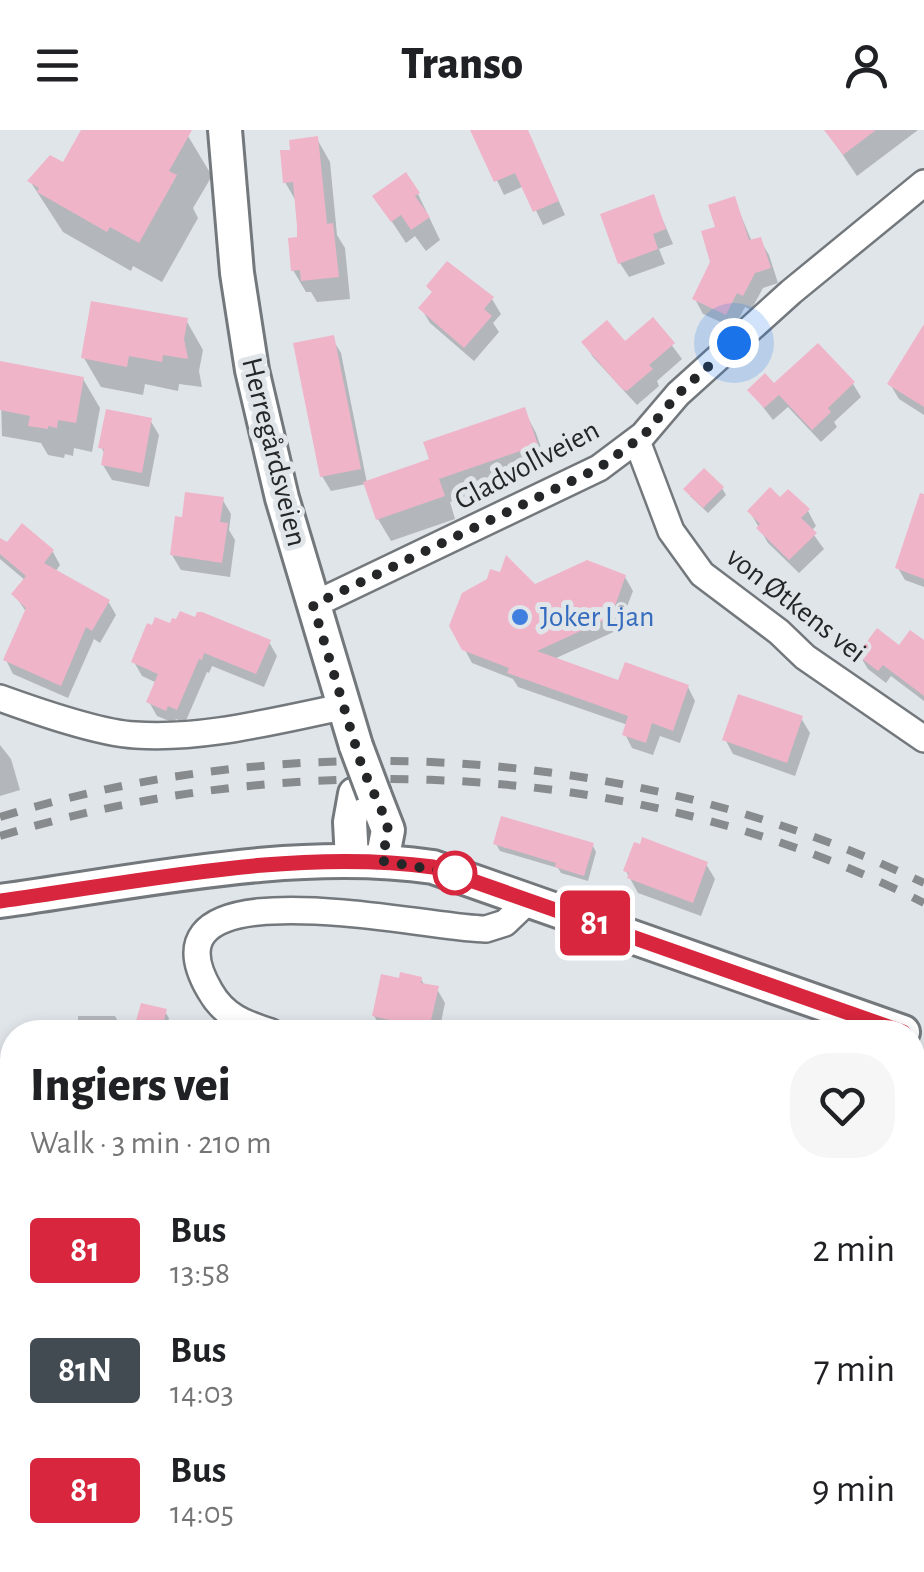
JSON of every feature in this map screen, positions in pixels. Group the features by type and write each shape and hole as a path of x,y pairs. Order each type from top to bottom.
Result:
{"street":[{"name":"Herregårdsveien","path":"225,130 236,273 252,370 282,498 362,775 388,830 367,861"},
{"name":"Gladvollveien","path":"313,605 599,468 637,441 678,394 748,330 924,184"},
{"name":"von Øtkens vei","path":"637,441 671,531 702,574 805,657 924,739"},
{"path":"0,698 92,726 142,736 246,726 343,707"},
{"path":"0,901 282,864 367,861 444,870 869,1020"},
{"path":"238,1020 218,1006 201,976 200,940 226,916 248,911 316,912 486,929 505,923 528,901"}],"building":[{"path":"81,130 192,130 169,171 177,175 139,243 110,227 107,232 37,192 39,188 27,181 50,155 63,162"},
{"path":"470,130 528,130 559,201 533,212 515,173 494,182"},
{"path":"824,130 876,130 843,155"},
{"path":"318,136 327,224 333,223 339,277 301,281 300,270 291,271 288,238 297,237 293,182 283,183 280,150 290,150 289,140"},
{"path":"406,172 420,193 415,196 430,217 411,230 401,215 391,222 372,196"},
{"path":"654,194 666,229 653,234 658,249 618,264 600,214"},
{"path":"735,196 749,240 761,237 771,268 755,273 743,296 737,293 726,315 692,299 710,262 701,231 715,227 708,205"},
{"path":"447,261 494,297 484,309 492,316 464,348 418,308 432,292 426,286"},
{"path":"91,301 188,318 184,339 188,359 163,355 162,362 129,356 127,367 81,358"},
{"path":"653,317 675,343 627,391 581,342 607,320 625,341"},
{"path":"924,324 924,407 887,384"},
{"path":"334,335 361,469 320,477 293,343"},
{"path":"818,343 855,382 812,430 779,395 764,408 747,390 765,373 774,383"},
{"path":"0,361 84,377 76,423 58,420 57,428 48,429 28,426 30,416 0,410"},
{"path":"525,407 538,445 439,479 445,496 376,520 363,482 429,459 423,442"},
{"path":"106,409 152,418 142,473 101,465 104,449 98,448"},
{"path":"704,468 724,487 703,508 683,489"},
{"path":"770,487 780,497 788,489 810,509 801,518 817,533 789,560 756,528 760,524 747,511"},
{"path":"185,492 224,497 220,522 228,523 222,563 170,555 175,516 182,517"},
{"path":"920,493 924,494 924,579 895,568"},
{"path":"22,523 54,550 44,563 110,600 92,631 86,627 61,686 3,660 26,608 11,594 26,576 0,554 0,538 7,542"},
{"path":"506,555 535,584 587,560 626,575 611,617 537,651 618,680 625,662 689,685 673,731 652,723 646,743 622,735 628,716 507,673 509,668 462,650 449,626 462,593 487,579 490,569 500,572"},
{"path":"180,611 195,617 202,612 271,640 256,674 204,653 177,710 168,706 166,711 146,702 158,674 131,662 147,623 152,625 155,617 170,623"},
{"path":"877,628 899,645 910,630 924,640 924,696 883,665 878,671 857,655"},
{"path":"738,694 803,716 787,763 722,740"},
{"path":"501,816 594,843 584,876 493,844"},
{"path":"642,837 708,862 693,903 627,878 629,873 623,871 634,842 640,844"},
{"path":"400,972 422,977 421,983 439,986 431,1020 372,1016 381,974 399,978"},
{"path":"141,1003 167,1009 164,1020 136,1020"}],"railway":[{"path":"0,817 114,788 231,769 350,761 468,764 586,778 702,802 815,837 924,883"},
{"path":"0,836 114,807 230,788 349,780 469,782 587,795 704,819 816,855 924,903"}],"bus line":[{"name":"81","path":"0,901 300,862 382,861 433,867 872,1020"}],"place":[{"name":"Joker Ljan","path":"520,617"}],"route":[{"path":"455,873 382,861 386,820 362,767 313,605 599,468 630,448 678,394 734,343"}]}
